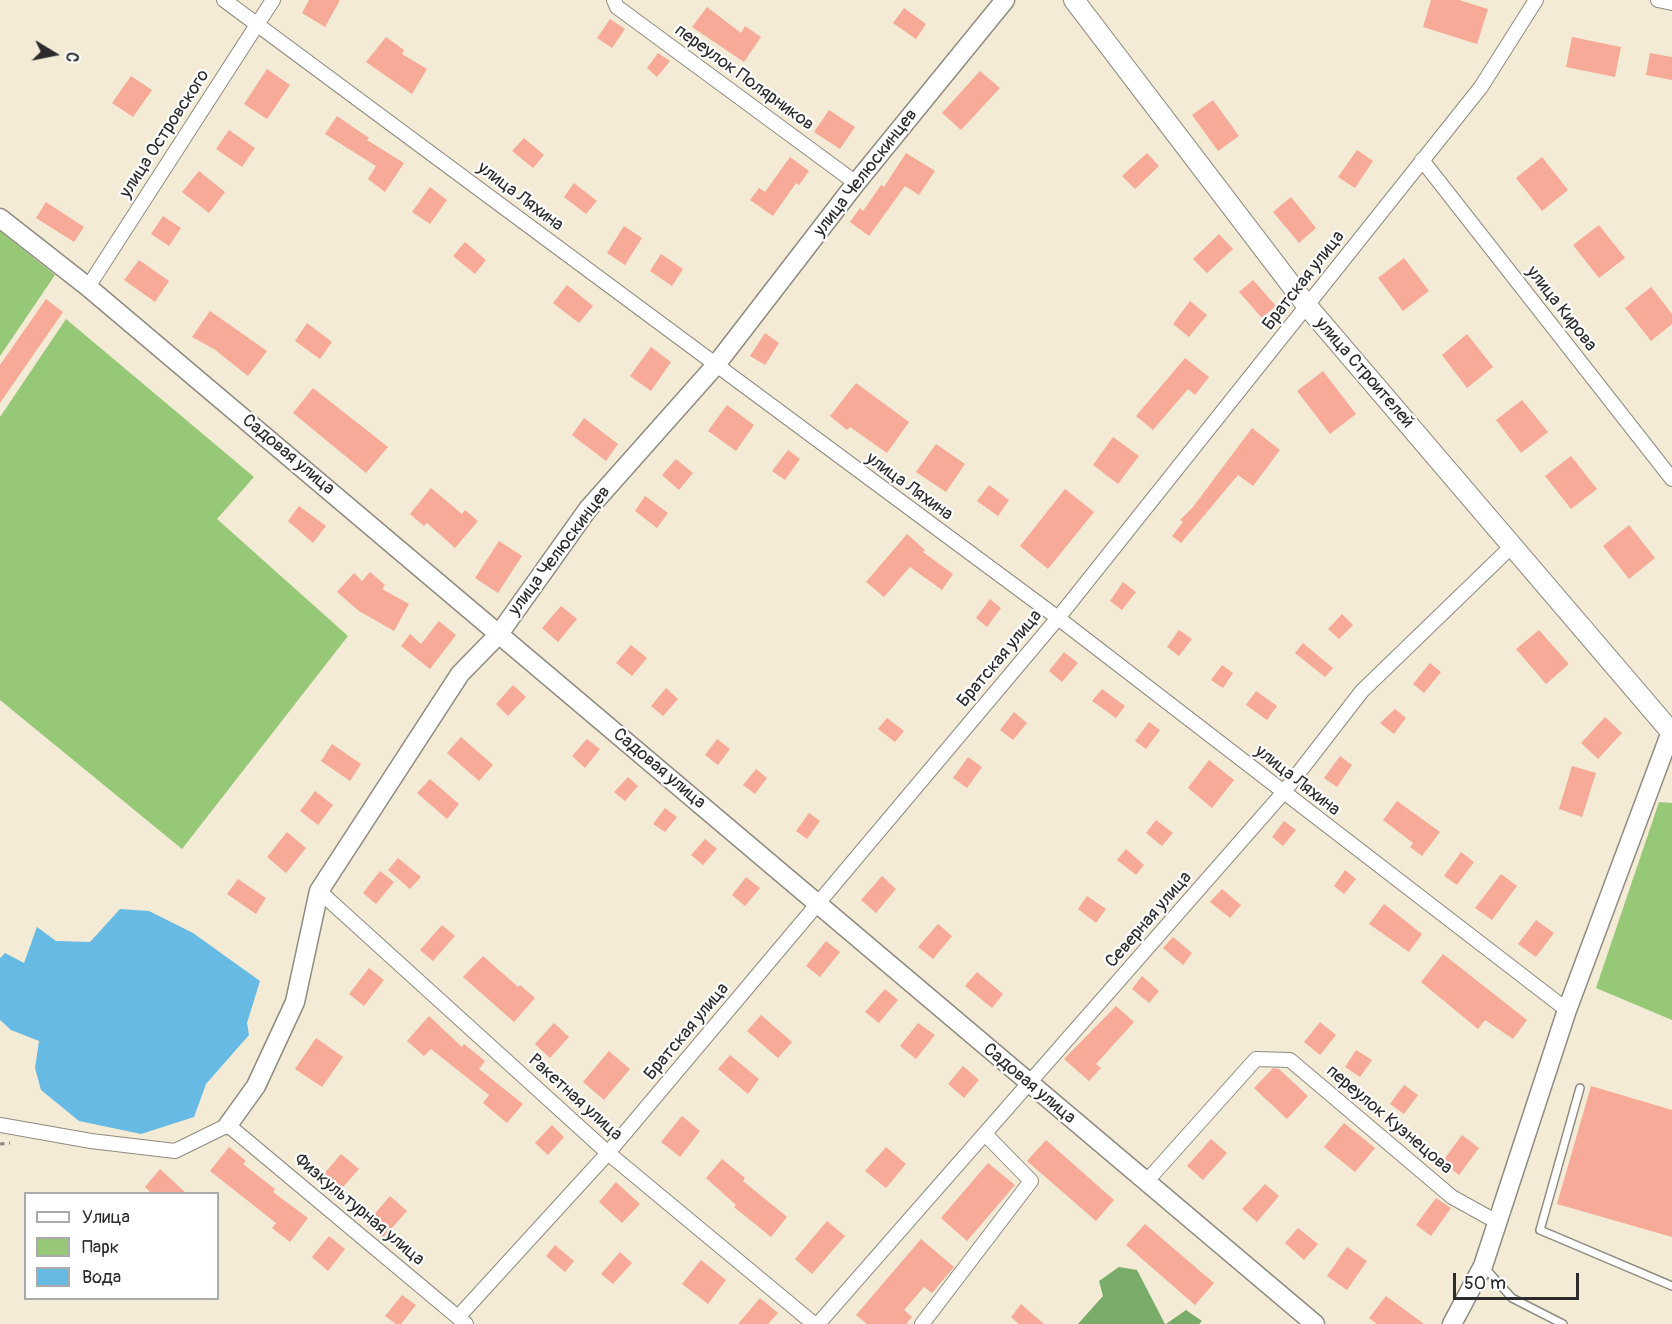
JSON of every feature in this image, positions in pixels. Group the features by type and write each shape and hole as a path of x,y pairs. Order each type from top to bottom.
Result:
{"main road":[{"name":"улица Строителей","path":"1074,0 1308,307 1672,731"}],"street":[{"name":"улица Ляхина","path":"224,0 1058,618 1282,793 1567,1010"},
{"name":"улица Островского","path":"88,287 273,0"},
{"name":"переулок Полярников","path":"614,0 617,7 856,183"},
{"name":"улица Челюскинцев","path":"228,1125 256,1086 295,1002 319,891 460,674 499,634 588,508 715,366 856,183 1005,0"},
{"name":"Братская улица","path":"462,1320 608,1153 1058,618 1481,87 1536,0"},
{"path":"1658,0 1672,3"},
{"name":"улица Кирова","path":"1422,160 1672,479"},
{"name":"Садовая улица","path":"0,218 88,287 1315,1324"},
{"name":"Северная улица","path":"818,1324 1030,1085 1282,793 1362,691 1512,546"},
{"path":"1452,1324 1483,1266 1567,1010 1672,731"},
{"name":"Ракетная улица","path":"319,891 608,1153 814,1324"},
{"name":"переулок Кузнецова","path":"1146,1182 1256,1059 1290,1060 1452,1197 1497,1222"},
{"path":"0,1125 91,1141 175,1151 228,1125"},
{"name":"Физкультурная улица","path":"228,1125 462,1320"},
{"path":"922,1324 1031,1181 986,1135"}],"lane":[{"path":"1580,1088 1540,1230 1672,1286"},
{"path":"1483,1266 1512,1298 1563,1324"}],"green space":[{"path":"0,231 55,275 0,356"},
{"path":"66,319 254,477 217,519 348,636 182,849 0,700 0,417"},
{"path":"1659,802 1672,803 1672,1020 1596,988"},
{"path":"1119,1267 1137,1270 1165,1324 1078,1324 1103,1296 1099,1281"},
{"path":"1186,1310 1202,1321 1199,1324 1166,1324"}],"water":[{"path":"120,909 149,911 193,933 260,981 247,1023 249,1035 206,1084 194,1117 141,1134 79,1121 41,1090 35,1068 39,1041 11,1030 0,1020 0,958 5,953 24,963 37,927 56,941 90,942"}],"building":[{"path":"309,0 340,0 325,27 302,13"},
{"path":"1431,0 1459,0 1488,9 1477,44 1423,27"},
{"path":"707,7 741,33 745,26 761,37 744,62 692,27"},
{"path":"904,8 926,24 916,39 893,23"},
{"path":"610,19 625,29 612,48 597,38"},
{"path":"386,37 404,50 402,54 427,69 412,94 366,62"},
{"path":"1572,37 1621,47 1615,77 1566,67"},
{"path":"658,53 670,61 657,77 647,68"},
{"path":"1650,53 1672,57 1672,80 1646,75"},
{"path":"267,69 290,85 267,119 244,104"},
{"path":"980,71 1000,88 961,130 942,113"},
{"path":"131,76 152,90 133,117 112,103"},
{"path":"1213,100 1239,136 1218,151 1192,115"},
{"path":"829,110 855,127 840,149 814,132"},
{"path":"337,116 369,138 367,140 404,163 385,192 368,179 376,166 325,134"},
{"path":"229,130 255,148 242,167 216,149"},
{"path":"524,138 544,155 533,168 512,151"},
{"path":"1357,150 1373,161 1355,188 1338,177"},
{"path":"906,153 935,171 919,195 905,186 869,236 850,222 860,208 863,211 881,185 884,187"},
{"path":"1147,153 1159,166 1135,189 1122,176"},
{"path":"790,157 809,171 799,185 796,183 773,216 750,200 759,188 765,192"},
{"path":"1542,157 1568,190 1542,211 1516,178"},
{"path":"199,171 225,192 209,213 182,192"},
{"path":"574,183 597,201 586,214 564,197"},
{"path":"430,187 447,200 430,224 412,212"},
{"path":"1291,197 1316,228 1299,243 1273,212"},
{"path":"46,202 84,227 74,242 36,218"},
{"path":"163,216 181,228 169,246 151,234"},
{"path":"1599,225 1625,258 1599,278 1573,245"},
{"path":"624,226 642,238 625,265 607,253"},
{"path":"1219,234 1233,249 1207,273 1193,259"},
{"path":"465,242 486,260 475,274 453,256"},
{"path":"661,254 683,269 672,286 650,271"},
{"path":"1404,258 1429,291 1403,311 1378,278"},
{"path":"139,260 169,281 155,302 124,280"},
{"path":"1253,280 1276,306 1262,318 1239,292"},
{"path":"567,285 593,306 579,323 553,303"},
{"path":"1651,287 1672,314 1672,324 1651,341 1625,308"},
{"path":"46,299 63,312 0,403 0,365"},
{"path":"1190,301 1207,315 1189,337 1173,324"},
{"path":"210,311 267,351 248,376 214,349 192,337"},
{"path":"307,323 332,342 320,359 295,341"},
{"path":"765,333 779,343 765,365 750,356"},
{"path":"1467,334 1493,367 1467,388 1442,355"},
{"path":"651,347 671,362 651,391 630,376"},
{"path":"1185,358 1209,377 1195,395 1188,389 1153,430 1136,416"},
{"path":"1323,371 1356,414 1330,434 1297,391"},
{"path":"856,383 909,422 887,453 850,427 847,430 830,416"},
{"path":"313,388 388,447 366,473 293,413"},
{"path":"1522,400 1548,432 1521,453 1496,420"},
{"path":"727,405 754,425 736,451 708,431"},
{"path":"584,418 618,444 606,461 572,435"},
{"path":"1252,428 1280,450 1253,486 1238,475 1181,543 1172,536 1183,522 1180,520 1193,507"},
{"path":"1113,437 1139,456 1118,484 1093,465"},
{"path":"936,444 965,464 946,492 916,472"},
{"path":"788,450 800,459 785,480 772,471"},
{"path":"1571,456 1597,489 1571,509 1545,476"},
{"path":"676,459 693,473 679,490 662,475"},
{"path":"989,485 1009,500 998,516 977,501"},
{"path":"431,488 462,514 465,510 478,521 455,548 427,523 424,526 410,514"},
{"path":"1065,489 1094,512 1048,569 1020,546"},
{"path":"645,496 668,513 657,528 635,511"},
{"path":"299,506 326,526 313,543 288,521"},
{"path":"1629,525 1655,558 1629,579 1603,546"},
{"path":"907,534 925,550 923,552 953,574 942,590 910,567 884,597 866,582"},
{"path":"499,541 522,556 498,593 475,578"},
{"path":"370,572 385,585 382,589 409,604 394,631 359,611 337,592 354,573 362,581"},
{"path":"1123,582 1136,592 1122,610 1110,601"},
{"path":"990,599 1001,608 987,627 976,618"},
{"path":"561,606 577,619 558,642 542,628"},
{"path":"1342,614 1353,625 1339,639 1328,629"},
{"path":"439,621 456,635 430,669 401,646 410,634 421,644"},
{"path":"1179,630 1192,639 1179,656 1167,647"},
{"path":"1539,630 1569,664 1546,684 1516,649"},
{"path":"1303,643 1333,668 1325,677 1295,653"},
{"path":"631,645 647,658 632,676 616,663"},
{"path":"1064,652 1078,663 1062,682 1049,671"},
{"path":"1430,663 1441,672 1424,693 1413,684"},
{"path":"1222,665 1233,673 1223,688 1211,680"},
{"path":"513,685 526,697 508,716 496,704"},
{"path":"666,688 678,699 663,716 651,706"},
{"path":"1102,689 1125,706 1116,718 1092,701"},
{"path":"1256,691 1277,706 1267,720 1246,705"},
{"path":"1395,709 1406,718 1394,734 1380,723"},
{"path":"1014,712 1027,723 1013,740 1000,730"},
{"path":"1605,717 1622,733 1598,759 1581,743"},
{"path":"887,718 904,731 895,742 878,729"},
{"path":"1149,722 1160,730 1146,749 1135,741"},
{"path":"461,737 493,765 479,781 447,753"},
{"path":"587,739 600,749 585,768 572,756"},
{"path":"717,739 730,749 718,765 705,755"},
{"path":"332,744 361,764 350,781 321,761"},
{"path":"1340,756 1352,765 1337,787 1324,778"},
{"path":"968,757 982,767 967,788 953,778"},
{"path":"1209,760 1234,780 1212,808 1188,788"},
{"path":"1572,766 1596,773 1582,817 1559,809"},
{"path":"756,769 767,778 755,794 743,785"},
{"path":"628,777 638,786 625,801 614,792"},
{"path":"430,779 459,804 447,819 417,793"},
{"path":"315,791 333,805 318,825 300,811"},
{"path":"1397,801 1440,832 1422,856 1410,847 1413,843 1383,820"},
{"path":"665,808 677,817 665,832 653,824"},
{"path":"809,813 820,821 807,839 796,831"},
{"path":"1156,820 1173,833 1162,846 1146,833"},
{"path":"1284,821 1296,830 1283,846 1272,837"},
{"path":"287,832 306,848 286,873 267,857"},
{"path":"705,839 717,849 703,865 691,855"},
{"path":"1126,849 1144,865 1136,875 1117,860"},
{"path":"1461,852 1474,862 1457,885 1444,876"},
{"path":"398,858 421,877 410,889 388,870"},
{"path":"1345,870 1356,879 1344,894 1334,886"},
{"path":"380,871 394,882 376,904 363,893"},
{"path":"1501,874 1517,886 1492,920 1475,908"},
{"path":"882,876 896,889 876,913 861,900"},
{"path":"746,877 760,888 745,906 732,895"},
{"path":"238,879 266,898 256,914 227,894"},
{"path":"1222,889 1241,905 1230,918 1210,902"},
{"path":"1087,896 1106,909 1096,923 1078,909"},
{"path":"1384,904 1422,934 1409,952 1369,924"},
{"path":"1536,920 1554,933 1536,957 1518,944"},
{"path":"938,924 952,936 933,959 918,947"},
{"path":"442,925 455,936 433,961 420,950"},
{"path":"1173,937 1192,953 1183,965 1163,948"},
{"path":"826,941 840,952 820,977 806,966"},
{"path":"1443,954 1527,1020 1513,1039 1485,1020 1478,1029 1421,982"},
{"path":"483,956 518,987 520,985 535,998 514,1022 463,977"},
{"path":"369,968 384,980 364,1006 349,994"},
{"path":"977,972 1003,994 992,1008 965,986"},
{"path":"1142,976 1159,991 1149,1003 1132,989"},
{"path":"885,989 898,1000 879,1023 865,1012"},
{"path":"1116,1006 1134,1022 1096,1064 1101,1068 1089,1081 1064,1059"},
{"path":"761,1015 792,1042 778,1058 747,1031"},
{"path":"429,1016 462,1047 464,1044 485,1061 479,1069 523,1104 507,1123 483,1103 489,1095 431,1049 424,1056 407,1041"},
{"path":"1320,1022 1336,1035 1320,1055 1304,1042"},
{"path":"554,1023 569,1037 550,1058 535,1044"},
{"path":"918,1023 935,1035 916,1059 900,1046"},
{"path":"316,1038 343,1057 322,1087 295,1069"},
{"path":"1356,1050 1372,1060 1360,1077 1345,1067"},
{"path":"609,1051 630,1069 604,1100 583,1082"},
{"path":"730,1055 759,1079 748,1094 718,1069"},
{"path":"963,1066 979,1080 964,1098 948,1084"},
{"path":"1273,1068 1279,1069 1308,1096 1287,1119 1254,1088"},
{"path":"1404,1085 1418,1095 1404,1114 1390,1104"},
{"path":"1591,1086 1672,1110 1672,1237 1557,1204"},
{"path":"682,1116 700,1131 680,1157 661,1142"},
{"path":"1344,1123 1375,1148 1355,1172 1324,1147"},
{"path":"552,1125 564,1137 548,1155 535,1143"},
{"path":"1462,1135 1479,1148 1459,1175 1442,1162"},
{"path":"1211,1139 1227,1153 1203,1180 1187,1166"},
{"path":"1046,1140 1114,1200 1096,1221 1027,1161"},
{"path":"229,1147 246,1161 243,1164 275,1189 273,1192 308,1218 290,1242 272,1228 276,1223 210,1171"},
{"path":"886,1147 906,1164 886,1188 865,1171"},
{"path":"341,1154 359,1169 334,1197 317,1182"},
{"path":"722,1159 745,1178 743,1181 787,1217 771,1237 734,1207 736,1205 706,1178"},
{"path":"988,1163 1015,1185 967,1241 941,1218"},
{"path":"160,1169 185,1192 150,1192 145,1187"},
{"path":"616,1182 640,1204 622,1223 599,1202"},
{"path":"1265,1184 1279,1196 1257,1222 1242,1209"},
{"path":"390,1196 407,1211 383,1238 366,1224"},
{"path":"1436,1198 1451,1208 1431,1236 1416,1225"},
{"path":"827,1221 845,1236 812,1274 795,1259"},
{"path":"1145,1224 1214,1283 1195,1305 1126,1245"},
{"path":"1298,1228 1318,1244 1304,1260 1285,1243"},
{"path":"329,1236 345,1249 328,1271 312,1257"},
{"path":"921,1239 954,1267 932,1293 924,1287 904,1310 912,1317 906,1324 867,1324 856,1315"},
{"path":"555,1245 574,1261 565,1272 546,1256"},
{"path":"1347,1247 1367,1261 1347,1290 1327,1276"},
{"path":"620,1252 632,1263 613,1284 601,1274"},
{"path":"701,1260 726,1280 708,1304 682,1284"},
{"path":"402,1295 416,1305 401,1324 396,1324 385,1316"},
{"path":"1386,1296 1424,1324 1377,1324 1369,1318"},
{"path":"760,1298 778,1313 768,1324 738,1324"},
{"path":"1021,1304 1044,1324 1019,1324 1011,1317"}]}
